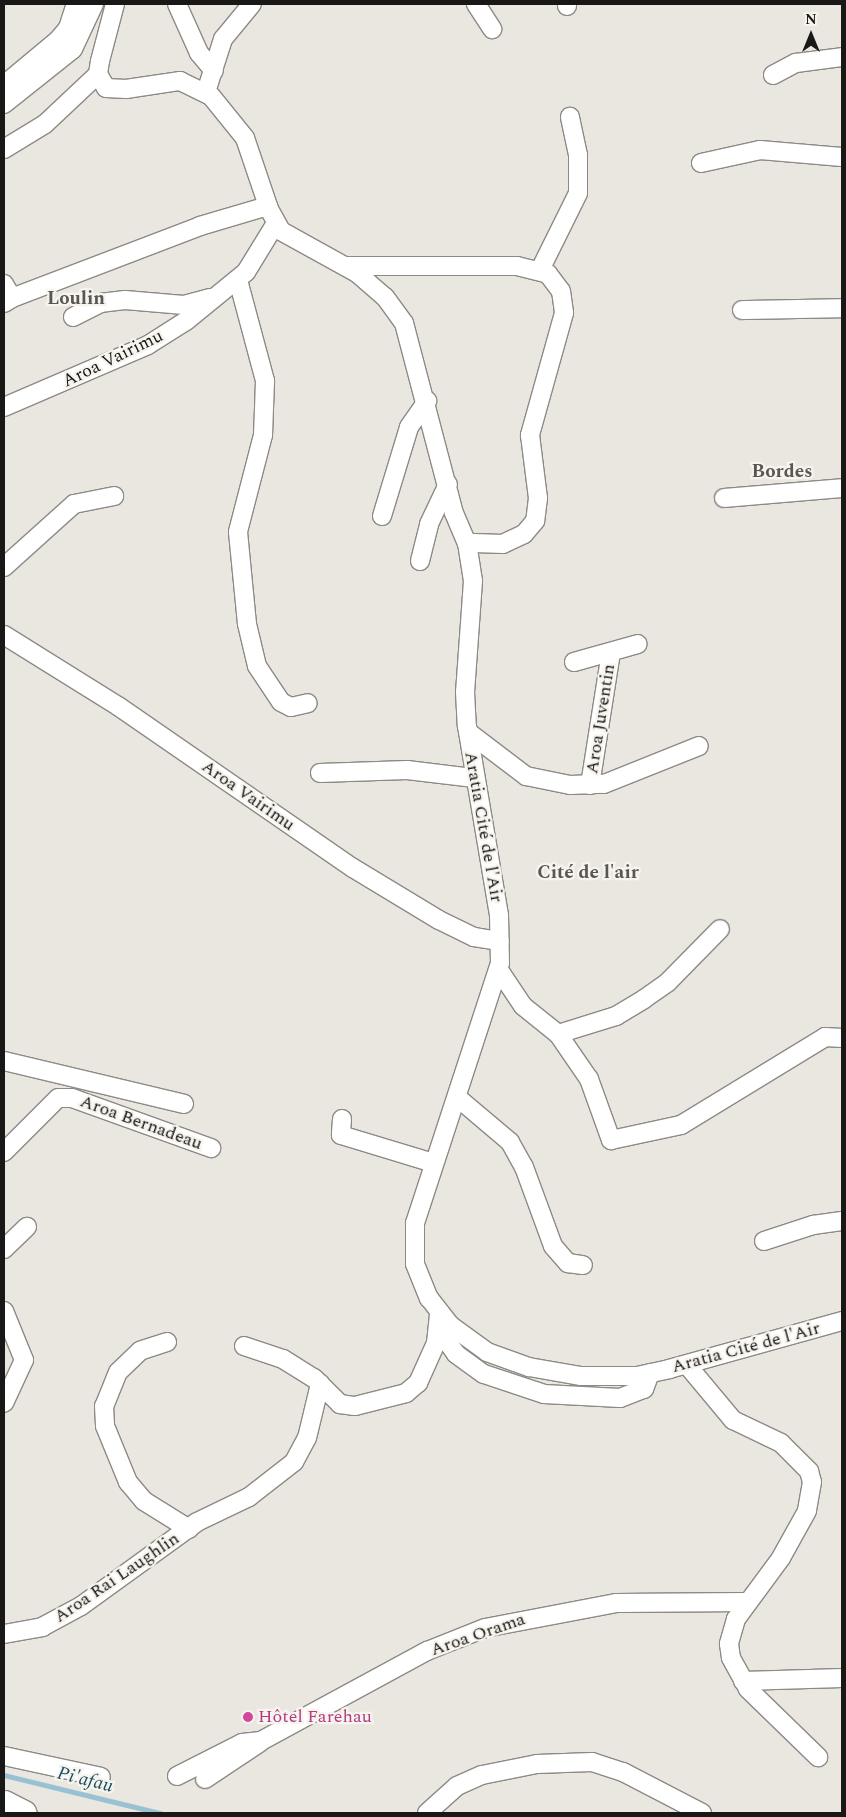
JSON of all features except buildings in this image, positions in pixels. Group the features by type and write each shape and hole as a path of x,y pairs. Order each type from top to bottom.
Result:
{"main road":[{"path":"4,1803 24,1813"}],"street":[{"path":"4,84 58,40 68,28 76,4"},
{"path":"4,104 73,49 94,4"},
{"path":"4,149 45,124 98,74 115,4"},
{"path":"177,4 199,53 214,71"},
{"path":"206,92 223,39 252,4"},
{"path":"476,4 492,29"},
{"path":"773,75 796,62 842,57"},
{"name":"Aratia Cité de l'Air","path":"98,74 106,88 114,89 180,81 206,92 245,138 268,206 276,223 293,240 345,266 385,297 404,323 427,401 448,484 467,543 472,581 465,692 473,778 500,941 499,970 458,1098 434,1163 416,1223 413,1247 421,1282 439,1312 468,1342 529,1367 581,1376 650,1373 687,1365 842,1321"},
{"path":"540,270 578,194 578,155 570,117"},
{"path":"701,163 760,150 842,158"},
{"path":"6,296 200,226 268,206"},
{"name":"Aroa Vairimu","path":"4,408 148,345 232,285 260,255 276,223"},
{"path":"345,266 517,266 540,270 553,278 562,290 564,313 530,435 539,509 530,529 514,540 493,545 467,543"},
{"path":"73,317 100,303 125,300 184,305 232,285 265,381 263,435 238,532 247,624 257,666 280,702 291,707 308,703"},
{"path":"742,310 842,308"},
{"path":"382,516 409,427 427,401"},
{"path":"420,561 429,524 448,484"},
{"path":"724,498 842,488"},
{"path":"4,567 74,504 114,496"},
{"name":"Aroa Vairimu","path":"4,635 118,706 353,868 474,937 500,941"},
{"name":"Aroa Juventin","path":"574,662 612,653 638,644"},
{"name":"Aroa Juventin","path":"590,785 612,653"},
{"name":"Aroa Juventin","path":"468,732 526,776 549,783 590,785 637,774 699,746"},
{"path":"320,773 407,770 473,778"},
{"path":"558,1034 616,1016 644,999 668,982 720,929"},
{"path":"499,970 523,1006 558,1034 589,1079 608,1137 618,1140 688,1122 825,1038 842,1038"},
{"path":"4,1061 184,1104"},
{"name":"Aroa Bernadeau","path":"4,1152 58,1098 72,1098 211,1148"},
{"path":"458,1098 510,1142 524,1167 553,1246 568,1263 583,1265"},
{"path":"342,1119 341,1135 434,1163"},
{"path":"764,1242 813,1225 842,1221"},
{"path":"4,1249 26,1227"},
{"path":"4,1311 24,1360 4,1403"},
{"path":"244,1346 283,1359 320,1384 340,1404 354,1406 406,1393 418,1383 436,1343 439,1312"},
{"name":"Aratia Cité de l'Air","path":"439,1312 443,1336 456,1354 510,1385 570,1398 620,1398 644,1388 650,1373"},
{"path":"167,1342 140,1351 118,1372 104,1406 105,1426 128,1482 144,1501 193,1525"},
{"path":"687,1365 733,1420 793,1451 812,1482 807,1511 795,1535 747,1602 729,1644 743,1682 818,1757"},
{"name":"Aroa Rai Laughlin","path":"4,1634 42,1626 81,1606 193,1525 249,1497 294,1462 307,1438 320,1384"},
{"name":"Aroa Orama","path":"261,1741 428,1651 485,1628 616,1603 747,1602"},
{"path":"743,1682 842,1678"},
{"path":"177,1776 242,1743 261,1741"},
{"path":"205,1779 251,1752 261,1741"},
{"path":"4,1756 101,1777"},
{"path":"427,1813 457,1786 482,1775 538,1764 592,1762 623,1772 702,1813"}],"waterway":[{"name":"Pi'afau","path":"4,1775 160,1813"}],"place":[{"name":"Hôtel Farehau","path":"248,1717"}],"district":[{"name":"Loulin","path":"76,299"},
{"name":"Bordes","path":"782,472"},
{"name":"Cité de l'air","path":"588,873"}]}
